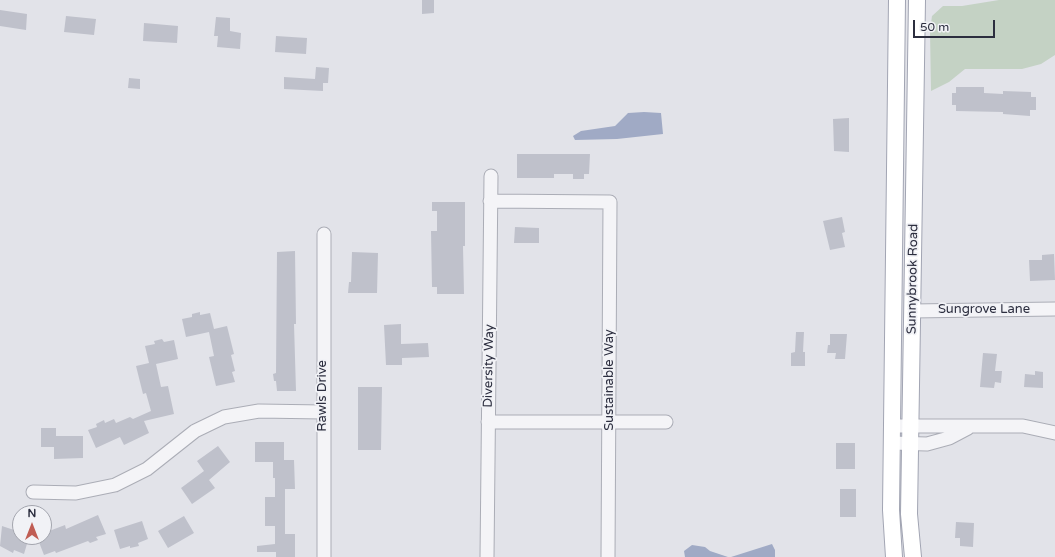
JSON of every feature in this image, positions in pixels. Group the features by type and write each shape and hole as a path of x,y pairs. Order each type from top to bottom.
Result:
{"main road":[{"name":"Sunnybrook Road","path":"894,557 891,510 892,277 897,0"},
{"name":"Sunnybrook Road","path":"913,557 909,514 910,444 912,427 912,311 917,0"}],"street":[{"name":"Diversity Way","path":"487,557 491,176"},
{"name":"Sustainable Way","path":"490,201 610,202 608,557"},
{"name":"Rawls Drive","path":"324,234 324,557"},
{"name":"Sungrove Lane","path":"912,311 1055,309"},
{"path":"33,492 76,493 115,485 147,469 195,431 224,417 259,411 323,412"},
{"path":"488,422 666,422"},
{"path":"892,426 1023,426 1055,432"},
{"path":"892,443 927,444 948,438 971,427"}],"green space":[{"path":"999,0 1055,0 1055,55 1041,64 1022,69 965,69 949,82 931,91 930,31 932,16 943,6 962,6"}],"water":[{"path":"628,113 661,113 663,134 617,139 575,140 573,136 581,131 615,126"},
{"path":"772,544 775,550 775,557 731,557"},
{"path":"692,545 705,547 710,551 728,557 685,557 684,551"}],"building":[{"path":"422,0 434,0 434,13 422,14"},
{"path":"0,10 27,14 26,30 0,26"},
{"path":"66,16 96,19 94,35 64,32"},
{"path":"216,17 230,18 230,31 241,33 240,49 217,47 218,36 214,36"},
{"path":"144,23 178,26 177,43 143,41"},
{"path":"276,36 307,38 306,54 275,52"},
{"path":"316,67 329,68 328,83 323,83 323,91 284,89 284,77 315,79"},
{"path":"129,78 140,79 140,89 128,88"},
{"path":"956,87 984,87 984,93 1003,94 1003,91 1031,92 1031,97 1036,97 1036,110 1030,110 1030,116 1003,114 1003,112 956,111 956,105 952,105 952,93 956,93"},
{"path":"849,118 849,152 834,151 833,119"},
{"path":"517,154 590,154 589,174 584,174 584,179 573,179 573,174 554,174 554,178 517,178"},
{"path":"432,202 465,202 465,246 463,246 464,294 437,294 437,287 432,287 431,231 437,231 437,211 432,211"},
{"path":"842,217 845,232 842,233 845,247 830,250 823,221"},
{"path":"515,227 539,228 539,243 514,243"},
{"path":"295,251 296,324 294,324 296,391 277,391 276,381 274,381 273,374 276,373 277,252"},
{"path":"352,252 378,253 377,293 348,293 349,282 351,282"},
{"path":"1054,254 1055,280 1030,281 1029,260 1042,260 1042,255"},
{"path":"200,312 200,315 210,313 214,329 227,326 234,354 231,355 235,371 232,372 235,382 216,386 209,357 214,356 209,332 186,337 182,319 192,317 192,314"},
{"path":"401,324 401,344 428,343 429,357 402,358 402,365 386,365 384,325"},
{"path":"796,332 804,332 803,352 805,352 805,366 791,366 791,353 795,352"},
{"path":"830,334 847,334 845,359 835,359 836,353 827,353 828,345 830,345"},
{"path":"162,339 164,342 174,340 178,359 156,364 161,387 168,386 174,414 144,421 149,433 124,445 120,437 96,448 88,430 97,427 96,424 104,420 105,423 114,419 116,423 130,417 133,419 151,411 146,393 143,394 136,366 149,363 145,346 155,344 154,341"},
{"path":"983,353 997,354 995,371 1002,371 1001,383 995,382 994,388 980,387"},
{"path":"1035,371 1043,372 1043,388 1024,387 1025,374 1035,375"},
{"path":"358,387 382,387 381,450 358,450"},
{"path":"41,428 56,428 56,436 83,436 83,458 54,459 54,447 41,447"},
{"path":"255,442 284,442 284,460 294,460 295,489 285,489 285,534 295,534 295,557 276,557 276,552 257,552 257,546 275,544 275,526 265,526 265,497 275,497 275,478 273,478 273,462 255,462"},
{"path":"836,443 855,443 855,469 836,469"},
{"path":"218,446 230,462 209,480 215,488 192,504 181,488 204,471 197,461"},
{"path":"840,489 856,489 856,517 840,517"},
{"path":"98,515 106,534 96,537 98,540 90,543 88,541 56,553 55,551 44,555 40,545 52,545 52,530 65,525 66,529"},
{"path":"184,516 194,533 168,548 158,531"},
{"path":"142,521 148,539 138,543 139,546 130,548 130,546 120,549 114,530"},
{"path":"956,522 974,523 973,547 960,546 960,538 955,538"},
{"path":"2,526 12,529 12,545 27,545 24,554 14,550 13,553 0,546"}]}
